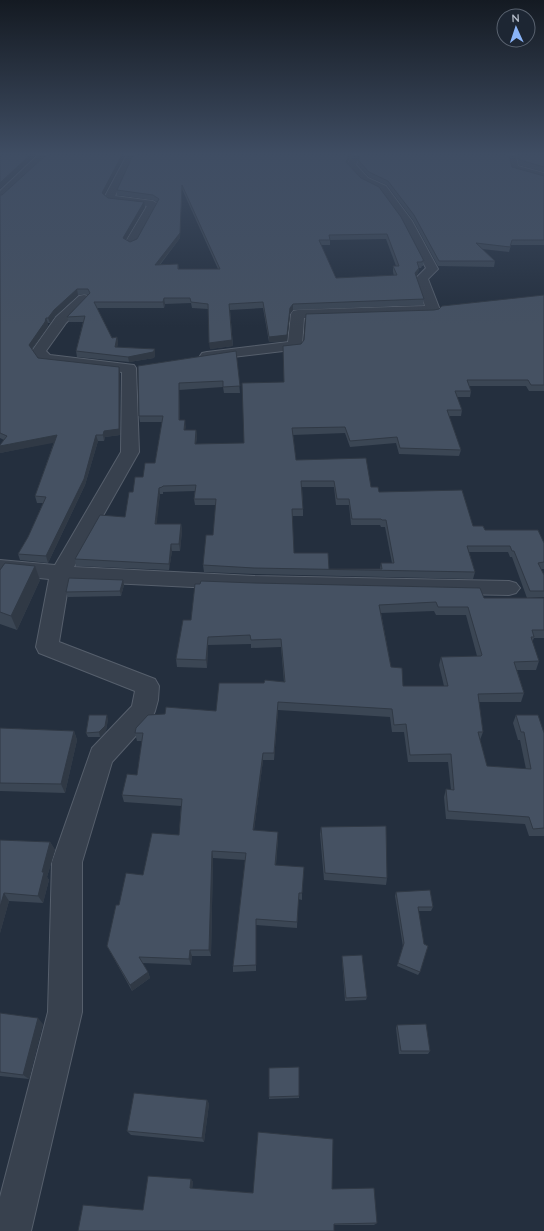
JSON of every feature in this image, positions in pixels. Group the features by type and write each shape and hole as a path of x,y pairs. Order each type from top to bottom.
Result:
{"street":[{"path":"131,243 148,212"},
{"path":"197,357 227,352 295,346 298,314 433,310 422,278 432,269 407,221 401,212"},
{"path":"12,1231 65,1012 67,862 101,756 143,711 146,700 146,686 47,647 60,574 130,452 136,367 45,359 39,350 61,320 84,299"},
{"path":"0,567 60,574 219,582 509,588"}],"building":[{"path":"0,212 138,212 123,238 130,242 137,239 152,212 181,212 180,233 155,265 178,264 178,269 220,269 194,212 398,212 424,261 417,262 419,268 415,273 424,299 293,304 290,308 287,335 269,337 263,302 229,304 232,340 209,343 208,304 191,302 190,298 164,298 163,302 94,302 112,338 117,337 115,347 155,349 153,352 128,357 76,351 85,316 67,317 90,293 88,289 77,289 54,310 48,318 46,318 45,322 29,345 38,358 119,367 119,429 104,431 103,435 96,435 84,479 46,556 18,554 28,537 46,497 35,496 57,435 0,446 7,436 0,433","holes":["387,234 399,266 393,266 397,275 336,278 319,240 330,240 329,235"]},
{"path":"412,212 544,212 544,240 512,240 510,247 476,243 495,261 439,261"},
{"path":"544,295 544,385 531,385 528,380 467,380 471,391 455,391 462,410 447,410 461,450 400,448 397,437 350,441 345,427 292,428 296,460 366,458 371,487 378,487 379,492 462,490 473,526 483,526 485,530 538,530 544,543 544,562 538,563 544,575 544,591 530,591 514,551 512,551 510,546 467,546 475,572 254,568 203,565 206,535 213,535 216,499 194,499 196,485 163,486 159,488 155,524 181,524 179,544 171,544 169,564 75,559 100,515 125,517 129,492 133,492 135,477 143,477 145,463 155,463 163,416 139,416 138,366 236,351 240,386 223,387 223,381 179,383 179,420 185,420 184,430 196,430 195,444 244,443 242,383 284,382 283,346 301,344 304,340 306,314 434,310 439,309 442,306","holes":["301,481 334,481 337,499 349,499 352,519 386,520 394,563 381,563 382,569 329,569 328,553 294,553 292,509 303,509"]},
{"path":"5,563 35,566 11,616 0,612 0,570"},
{"path":"69,578 123,580 120,591 66,592"},
{"path":"201,581 480,588 484,598 544,598 544,630 532,630 534,637 531,637 539,661 514,662 524,693 478,694 483,732 478,732 487,766 531,769 524,732 521,732 516,715 538,715 544,733 544,828 533,829 529,817 448,811 446,789 454,790 451,754 410,755 406,724 394,725 392,709 278,702 274,753 263,753 253,830 278,832 275,865 304,867 302,893 299,893 297,922 256,919 256,965 233,966 246,853 212,851 209,950 190,950 189,959 139,957 148,972 130,985 107,946 116,905 119,905 126,873 143,875 152,833 179,835 182,799 122,795 127,774 137,775 143,733 135,733 136,728 148,715 165,714 166,707 216,711 219,683 264,683 265,680 285,682 281,639 251,640 250,635 208,637 206,660 176,659 183,620 191,620 195,584 200,584","holes":["436,602 438,607 468,607 482,655 441,657 448,686 403,686 402,668 391,667 379,605"]},
{"path":"89,715 107,715 105,726 99,732 86,733"},
{"path":"0,728 74,731 61,784 0,783"},
{"path":"386,826 387,878 325,873 321,827"},
{"path":"0,840 50,842 42,872 44,872 38,896 4,893 0,907"},
{"path":"430,890 433,907 418,907 424,944 428,946 420,972 398,963 404,943 396,892"},
{"path":"362,955 367,997 346,998 342,956"},
{"path":"0,1013 38,1018 23,1075 0,1072"},
{"path":"426,1024 430,1051 401,1051 397,1025"},
{"path":"299,1067 299,1096 269,1097 269,1068"},
{"path":"134,1093 207,1100 202,1138 127,1131"},
{"path":"258,1132 333,1139 332,1189 374,1188 377,1223 334,1224 334,1231 78,1231 83,1205 143,1210 148,1176 191,1179 190,1188 253,1193"}]}
